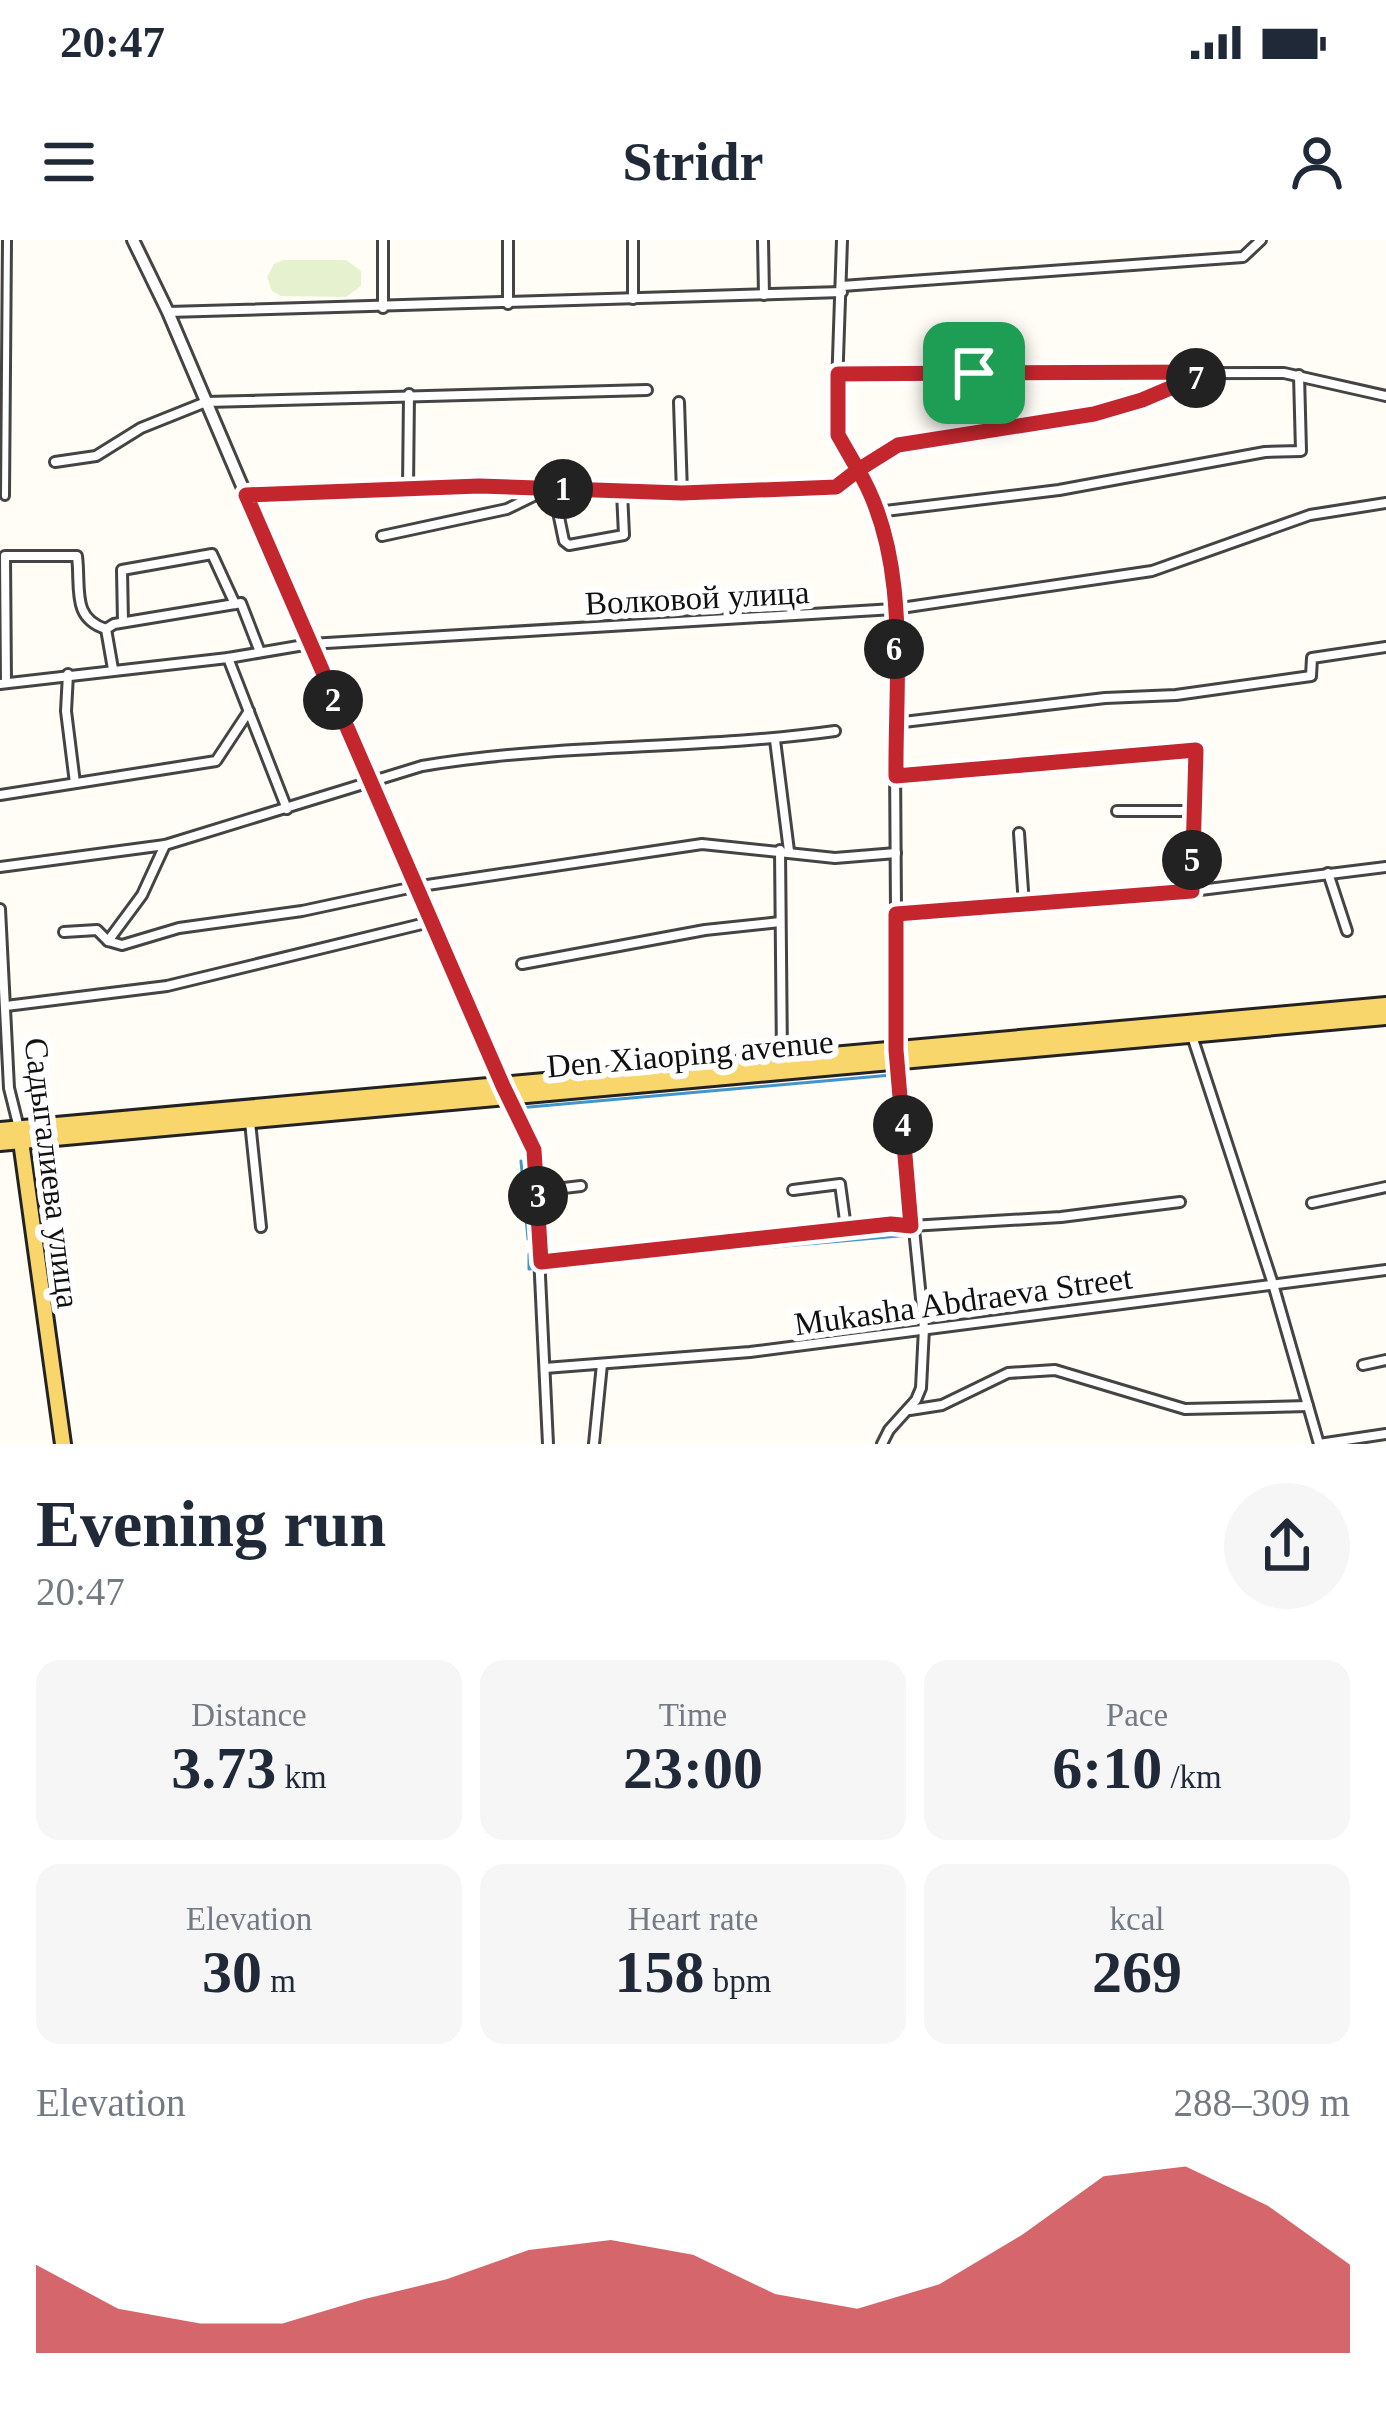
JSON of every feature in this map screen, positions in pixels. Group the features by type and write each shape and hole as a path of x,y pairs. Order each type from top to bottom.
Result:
{"main road":[{"name":"Den Xiaoping avenue","path":"1191,1029 1386,1005"},
{"name":"Den Xiaoping avenue","path":"0,1143 20,1135 692,1073 1386,1016"},
{"name":"Den Xiaoping avenue","path":"692,1073 782,1060 897,1056"},
{"name":"Den Xiaoping avenue","path":"0,1130 20,1135 250,1121 506,1091"},
{"name":"Садыгалиева улица","path":"20,1135 63,1444"}],"street":[{"path":"5,496 7,240"},
{"path":"133,240 534,1150 548,1444"},
{"path":"382,240 383,308"},
{"path":"508,240 508,304"},
{"path":"633,240 633,299"},
{"path":"763,240 764,296"},
{"path":"842,240 838,435 877,512 890,560 894,609 897,1056 924,1328 921,1388 882,1444"},
{"path":"168,312 764,296 1243,257 1262,240"},
{"path":"246,495 408,488 682,493 836,487 898,445 1094,414 1208,372"},
{"path":"838,374 1299,375 1386,396"},
{"path":"877,512 1059,490 1265,452 1301,452 1299,375"},
{"path":"56,462 96,456 141,428 206,402 647,390"},
{"path":"408,488 409,394"},
{"path":"679,403 682,493"},
{"path":"551,488 569,545 624,535 622,492"},
{"path":"382,536 507,509 551,488"},
{"name":"Волковой улица","path":"3,683 310,644 894,609 1152,571 1310,515 1386,503"},
{"path":"123,622 122,570 212,554 235,604"},
{"path":"3,683 5,556 77,556 82,614 91,624 106,629 241,602 260,652"},
{"path":"106,629 113,669"},
{"path":"895,723 1105,698 1176,695 1311,676 1312,658 1386,647"},
{"path":"228,658 287,809"},
{"path":"68,674 66,711 75,783"},
{"path":"0,795 216,761 249,711"},
{"path":"0,867 165,845 422,766 512,752 776,740 835,731"},
{"path":"776,740 784,851 782,1060"},
{"path":"896,776 1196,750 1192,891"},
{"path":"1117,811 1193,811"},
{"path":"1019,833 1024,905"},
{"path":"64,932 97,930 108,941 122,945 178,928 702,844 835,858 896,853"},
{"path":"108,941 142,895 165,845"},
{"path":"896,914 1192,891 1386,867"},
{"path":"1328,873 1347,931"},
{"name":"Садыгалиева улица","path":"0,909 6,1006 4,1089 20,1135"},
{"path":"6,1006 167,986 430,922"},
{"path":"522,964 705,930 780,922"},
{"path":"1191,1029 1319,1444 1386,1434"},
{"path":"250,1121 261,1227"},
{"path":"793,1190 840,1184 846,1228"},
{"path":"538,1191 581,1186"},
{"path":"1312,1203 1386,1187"},
{"path":"541,1262 846,1228 1061,1217 1180,1202"},
{"name":"Mukasha Abdraeva Street","path":"545,1368 750,1352 1386,1270"},
{"path":"1364,1365 1386,1360"},
{"path":"594,1444 602,1364"},
{"path":"907,1410 942,1405 1008,1373 1055,1370 1185,1408 1308,1406"}],"green space":[{"path":"346,260 361,271 361,286 346,297 281,296 272,291 267,277 274,264"}],"waterway":[{"path":"518,1108 903,1074 919,1234"},
{"path":"521,1161 528,1239"},
{"path":"546,1267 910,1235"},
{"path":"529,1254 529,1269 536,1268"}],"route":[{"path":"974,373 838,374 838,435 858,470 836,487 682,493 479,486 246,495 368,782 528,1134 534,1150 541,1262 891,1224 911,1226 896,1050 896,914 1192,891 1196,750 896,776 890,560 877,512 858,470 898,445 1094,414 1208,372 974,373"}]}
